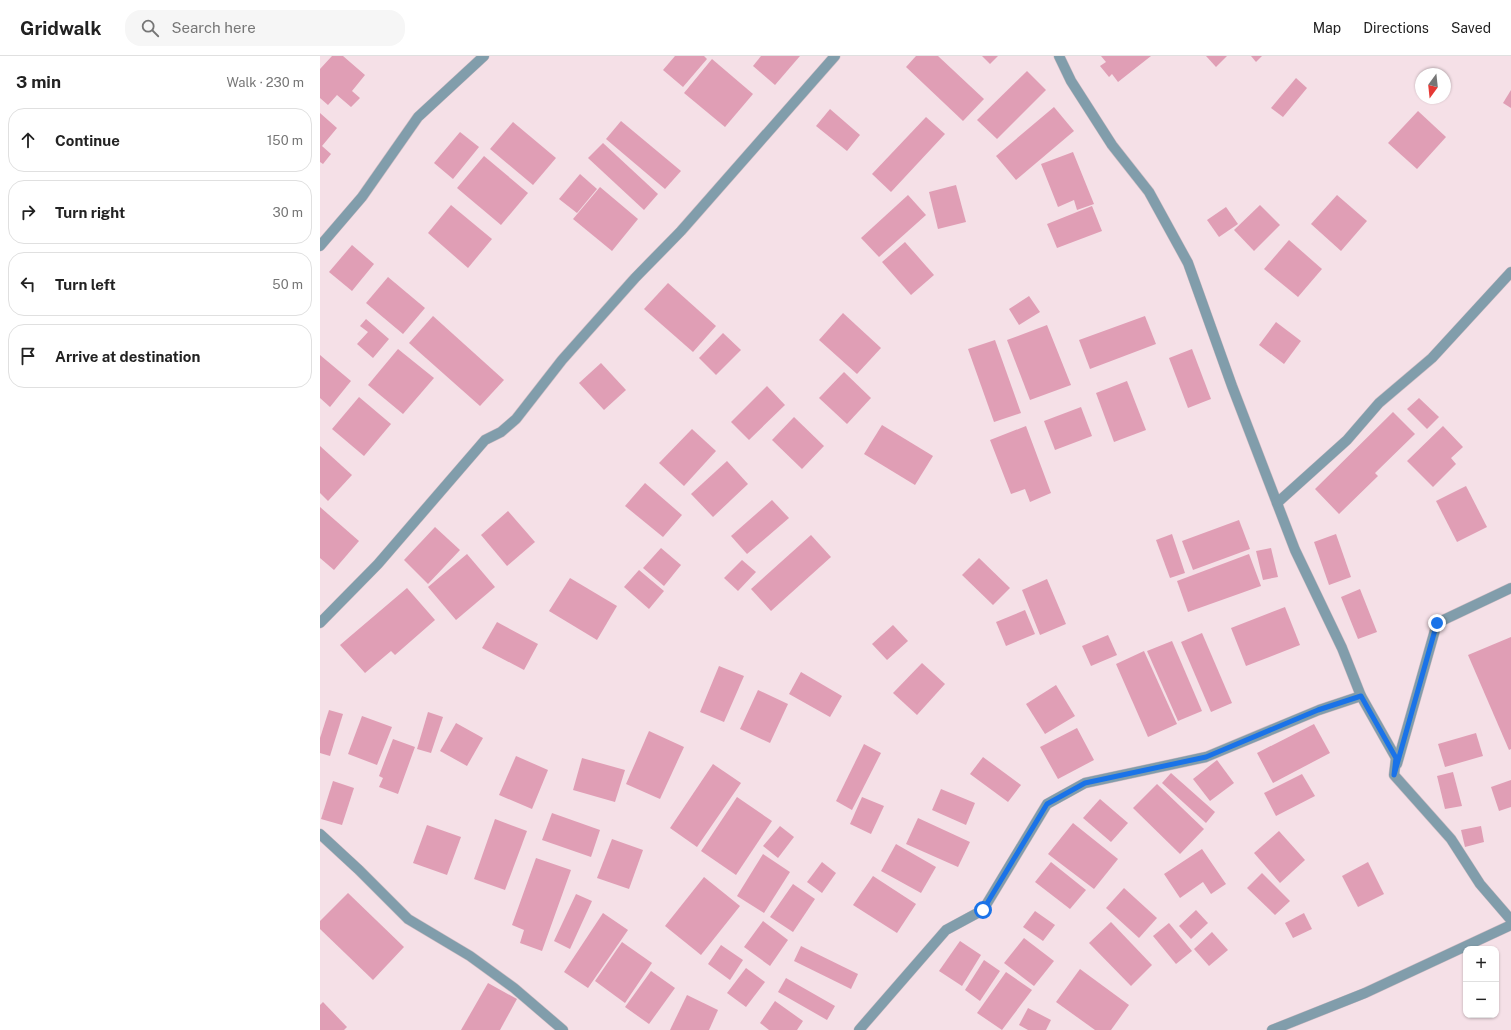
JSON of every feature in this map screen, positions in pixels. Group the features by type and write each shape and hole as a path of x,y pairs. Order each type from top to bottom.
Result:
{"street":[{"path":"320,246 362,197 418,117 484,56"},
{"path":"320,623 378,564 485,440 501,432 516,419 562,360 702,208 835,56"},
{"path":"1059,56 1071,81 1112,145 1149,192 1188,263 1232,386 1295,550 1342,648 1361,696 1396,758 1394,775 1451,839 1480,884 1511,920"},
{"path":"1277,503 1347,440 1379,402 1432,358 1511,272"},
{"path":"1394,775 1437,623 1511,588"},
{"path":"859,1030 946,930 983,910 1047,804 1085,783 1206,757 1318,710 1361,696"},
{"path":"320,834 359,870 408,919 470,956 514,988 563,1030"},
{"path":"1272,1030 1365,993 1511,925"}],"building":[{"path":"332,56 343,56 365,75 352,91 360,98 351,107 337,95 328,105 320,98 320,69"},
{"path":"675,56 704,56 707,59 683,87 663,70"},
{"path":"761,56 800,56 775,85 753,66"},
{"path":"916,56 938,56 984,99 963,121 906,67"},
{"path":"982,56 998,56 990,64"},
{"path":"1101,56 1151,56 1118,82 1112,74 1109,77 1100,66 1106,62"},
{"path":"1206,56 1227,56 1216,67"},
{"path":"1251,56 1262,56 1256,62"},
{"path":"712,59 753,94 725,127 684,93"},
{"path":"1027,71 1046,90 997,139 977,120"},
{"path":"1296,78 1307,88 1283,117 1271,108"},
{"path":"1511,90 1511,108 1503,103"},
{"path":"1054,107 1074,131 1016,180 996,156"},
{"path":"830,109 860,135 847,151 816,126"},
{"path":"1418,111 1446,137 1417,169 1388,143"},
{"path":"320,113 337,128 322,146 331,154 323,164 320,162"},
{"path":"926,117 945,134 891,192 872,174"},
{"path":"621,121 681,171 665,189 606,139"},
{"path":"513,122 556,158 533,185 490,149"},
{"path":"460,132 479,147 453,179 434,163"},
{"path":"603,143 658,194 644,210 588,158"},
{"path":"1073,152 1094,204 1077,210 1074,200 1058,207 1041,164"},
{"path":"484,156 528,193 501,225 457,188"},
{"path":"580,174 597,189 577,213 559,199"},
{"path":"956,185 966,222 938,229 929,192"},
{"path":"600,187 638,219 612,251 573,219"},
{"path":"908,195 926,215 879,257 861,238"},
{"path":"1337,195 1367,221 1341,251 1311,224"},
{"path":"451,205 492,239 468,268 428,233"},
{"path":"1260,205 1280,225 1254,251 1234,230"},
{"path":"1092,206 1102,231 1057,248 1047,224"},
{"path":"1226,207 1238,224 1219,237 1207,220"},
{"path":"1289,240 1322,269 1298,297 1264,269"},
{"path":"905,242 934,275 911,295 882,262"},
{"path":"352,245 374,264 352,291 329,272"},
{"path":"388,277 425,308 403,334 366,303"},
{"path":"668,283 716,326 693,352 644,309"},
{"path":"1029,296 1040,312 1019,325 1009,309"},
{"path":"843,313 881,348 857,374 819,340"},
{"path":"433,316 504,380 480,406 409,343"},
{"path":"1145,316 1156,344 1090,369 1079,340"},
{"path":"366,319 389,339 373,358 357,344 368,332 360,326"},
{"path":"1276,322 1301,341 1284,364 1259,345"},
{"path":"1047,325 1071,385 1030,400 1007,340"},
{"path":"723,333 741,350 716,375 699,358"},
{"path":"995,340 1021,413 994,422 968,349"},
{"path":"398,349 434,378 403,414 368,385"},
{"path":"1192,349 1211,399 1188,408 1169,358"},
{"path":"320,355 351,381 330,407 320,398"},
{"path":"601,363 626,390 604,410 579,383"},
{"path":"844,372 871,398 847,424 819,398"},
{"path":"1127,381 1146,430 1114,442 1096,393"},
{"path":"767,386 785,405 749,440 731,422"},
{"path":"359,397 391,424 364,456 332,429"},
{"path":"1419,398 1439,417 1427,429 1407,409"},
{"path":"1081,407 1092,436 1055,450 1044,421"},
{"path":"1393,412 1415,434 1375,473 1378,476 1339,514 1315,489"},
{"path":"794,417 824,446 802,469 772,440"},
{"path":"882,425 933,456 915,485 864,454"},
{"path":"1026,426 1051,493 1030,502 1025,489 1011,494 990,440"},
{"path":"1443,426 1463,447 1451,458 1456,464 1433,487 1407,461"},
{"path":"692,429 716,451 684,486 659,463"},
{"path":"320,446 352,475 328,501 320,493"},
{"path":"727,461 748,484 713,517 691,494"},
{"path":"645,483 682,515 663,537 625,506"},
{"path":"1466,486 1487,527 1457,542 1436,501"},
{"path":"772,500 789,518 747,554 731,536"},
{"path":"320,507 359,541 334,570 320,558"},
{"path":"508,511 535,542 507,566 481,535"},
{"path":"1239,520 1250,549 1193,570 1182,541"},
{"path":"435,527 460,550 428,584 404,560"},
{"path":"1172,534 1185,573 1170,578 1156,540"},
{"path":"1336,534 1351,577 1329,585 1314,542"},
{"path":"811,535 831,557 771,611 751,589"},
{"path":"661,548 681,565 664,586 643,568"},
{"path":"1271,548 1278,577 1263,580 1256,551"},
{"path":"467,554 495,587 456,620 428,587"},
{"path":"1249,554 1261,586 1188,612 1177,581"},
{"path":"979,558 1010,588 993,605 962,575"},
{"path":"742,560 756,572 738,591 724,578"},
{"path":"639,570 664,591 649,609 624,587"},
{"path":"570,578 617,606 597,640 549,611"},
{"path":"1047,579 1066,624 1040,635 1022,590"},
{"path":"407,588 435,620 395,655 391,651 365,673 340,645"},
{"path":"1360,589 1377,632 1358,639 1341,597"},
{"path":"1285,607 1300,645 1246,666 1231,628"},
{"path":"1025,610 1035,634 1006,646 996,622"},
{"path":"497,622 538,644 524,670 482,648"},
{"path":"893,625 908,641 887,660 872,644"},
{"path":"1202,633 1232,703 1211,712 1181,642"},
{"path":"1108,635 1117,655 1091,666 1082,646"},
{"path":"1511,637 1511,749 1509,750 1468,655"},
{"path":"1172,641 1202,711 1178,721 1147,651"},
{"path":"1144,651 1177,724 1148,737 1116,664"},
{"path":"922,663 945,684 917,715 893,693"},
{"path":"719,666 744,676 724,722 700,712"},
{"path":"801,672 842,696 830,717 789,694"},
{"path":"1056,685 1075,716 1045,734 1026,704"},
{"path":"758,690 788,704 770,743 740,729"},
{"path":"329,710 343,714 330,756 320,753 320,738"},
{"path":"428,712 443,717 431,753 417,749"},
{"path":"362,716 392,727 377,765 348,754"},
{"path":"456,723 483,738 467,766 440,751"},
{"path":"1314,724 1330,753 1273,783 1257,753"},
{"path":"1077,728 1094,760 1058,779 1040,747"},
{"path":"649,731 684,747 660,799 626,784"},
{"path":"1476,733 1483,756 1445,767 1438,744"},
{"path":"393,739 415,747 398,794 379,787 383,778 379,776"},
{"path":"864,744 881,753 852,810 836,801"},
{"path":"516,756 548,770 532,809 499,795"},
{"path":"983,757 1021,785 1008,802 970,774"},
{"path":"582,758 625,770 615,802 573,790"},
{"path":"1217,760 1234,783 1210,801 1193,779"},
{"path":"713,764 741,783 697,847 670,828"},
{"path":"1453,772 1462,806 1445,809 1437,776"},
{"path":"1171,773 1215,812 1206,823 1162,783"},
{"path":"1302,774 1315,796 1276,816 1264,793"},
{"path":"1511,780 1511,807 1499,811 1491,787"},
{"path":"333,781 354,788 342,825 321,819"},
{"path":"1157,784 1204,829 1180,854 1133,808"},
{"path":"941,789 975,803 966,825 932,810"},
{"path":"737,797 772,821 736,875 701,851"},
{"path":"862,797 884,806 871,834 850,824"},
{"path":"1100,799 1128,823 1111,842 1083,818"},
{"path":"552,813 600,830 591,857 542,840"},
{"path":"918,818 970,842 958,867 906,844"},
{"path":"495,819 527,831 505,890 474,879"},
{"path":"1073,823 1118,859 1094,889 1048,854"},
{"path":"427,825 461,837 447,875 413,863"},
{"path":"780,826 794,837 778,858 763,846"},
{"path":"1481,826 1484,842 1465,847 1461,830"},
{"path":"1279,831 1305,860 1280,883 1254,853"},
{"path":"612,839 643,850 629,889 597,878"},
{"path":"896,844 936,867 921,893 881,871"},
{"path":"1202,849 1226,884 1211,894 1203,882 1180,898 1164,874"},
{"path":"763,854 790,872 764,913 737,896"},
{"path":"536,858 571,870 542,951 520,943 524,930 512,925"},
{"path":"822,862 836,873 822,893 807,882"},
{"path":"1051,862 1086,890 1070,909 1035,882"},
{"path":"1368,862 1384,894 1358,907 1342,876"},
{"path":"1262,873 1290,901 1275,915 1247,888"},
{"path":"873,876 916,904 897,933 853,905"},
{"path":"704,877 740,906 701,955 665,926"},
{"path":"793,884 815,899 793,932 770,917"},
{"path":"1124,888 1157,918 1139,938 1106,908"},
{"path":"348,893 404,947 373,980 320,929 320,921"},
{"path":"576,894 592,901 570,949 554,941"},
{"path":"1196,910 1208,923 1191,939 1179,926"},
{"path":"1035,911 1055,925 1043,941 1023,927"},
{"path":"603,913 628,930 588,988 564,972"},
{"path":"1304,913 1312,929 1293,938 1285,923"},
{"path":"763,921 788,940 770,966 744,947"},
{"path":"1111,922 1152,965 1131,986 1089,943"},
{"path":"1169,923 1192,951 1176,964 1153,936"},
{"path":"1212,932 1228,950 1209,966 1194,949"},
{"path":"1024,938 1054,961 1034,986 1004,963"},
{"path":"960,941 981,955 962,986 939,971"},
{"path":"622,942 652,963 625,1003 595,981"},
{"path":"721,945 743,960 730,980 708,964"},
{"path":"801,946 858,974 851,989 794,961"},
{"path":"984,960 1000,971 980,1001 965,990"},
{"path":"746,968 765,982 746,1007 727,993"},
{"path":"1080,969 1129,1005 1111,1030 1095,1030 1056,1002"},
{"path":"651,971 675,988 649,1024 625,1007"},
{"path":"1006,972 1032,990 1002,1030 977,1013"},
{"path":"786,978 835,1006 827,1020 778,992"},
{"path":"488,983 517,999 500,1030 461,1030"},
{"path":"687,995 718,1010 709,1030 670,1030"},
{"path":"775,1001 803,1021 797,1030 769,1030 760,1023"},
{"path":"323,1002 347,1027 344,1030 320,1030 320,1005"},
{"path":"1028,1008 1051,1020 1046,1030 1028,1030 1019,1025"}],"route":[{"path":"983,910 1047,804 1085,783 1206,757 1267,730 1318,710 1361,696 1396,758 1394,775 1437,623"}]}
